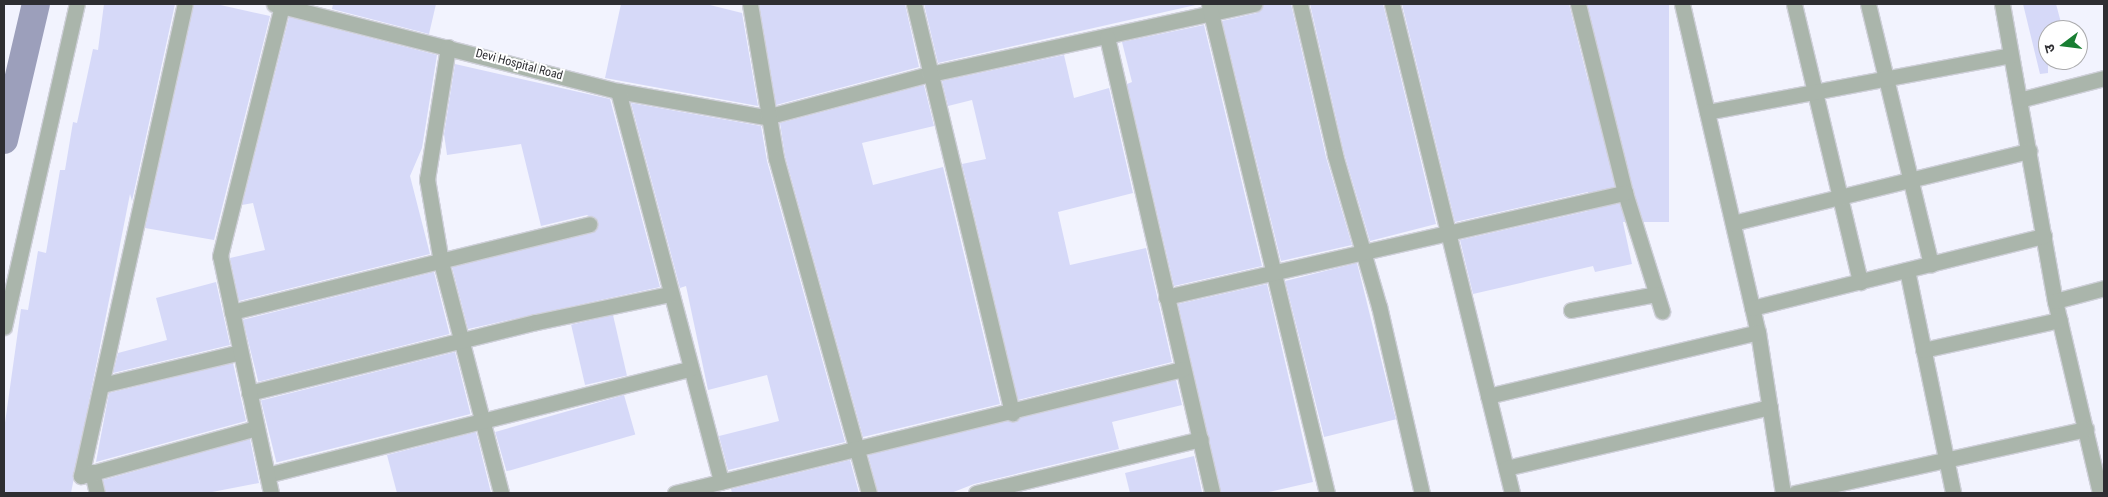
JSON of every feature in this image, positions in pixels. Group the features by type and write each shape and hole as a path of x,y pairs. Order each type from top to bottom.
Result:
{"street":[{"path":"4,327 76,4"},
{"path":"185,4 81,476 256,428"},
{"path":"750,4 766,117 869,493"},
{"path":"914,4 1012,413"},
{"path":"766,117 930,74 1107,37 1210,9 1255,4"},
{"path":"1300,4 1335,155 1363,253 1422,493"},
{"path":"1392,4 1512,493"},
{"path":"1578,4 1625,194 1662,311"},
{"path":"1682,4 1758,332 1783,493"},
{"path":"1794,4 1838,197 1860,282"},
{"path":"1868,4 1931,264"},
{"path":"2002,4 2055,301 2100,493"},
{"path":"272,493 222,274 222,238 278,5"},
{"name":"Devi Hospital Road","path":"278,5 618,91 766,117"},
{"path":"1210,9 1327,493"},
{"path":"1107,37 1166,297 1201,438 1212,493"},
{"path":"448,47 427,179 441,262 501,493"},
{"path":"1707,112 2011,54"},
{"path":"2019,100 2104,78"},
{"path":"618,91 721,482"},
{"path":"1733,223 2028,151"},
{"path":"1166,297 1625,194"},
{"path":"232,312 589,224"},
{"path":"1752,308 2044,236"},
{"path":"1907,270 1953,493"},
{"path":"2055,301 2104,288"},
{"path":"249,393 462,341 670,294"},
{"path":"1571,310 1656,294"},
{"path":"1923,350 2060,320"},
{"path":"1488,396 1758,332"},
{"path":"102,385 240,352"},
{"path":"267,475 690,369"},
{"path":"675,493 857,448 1012,413 1183,369"},
{"path":"1506,468 1770,407"},
{"path":"1794,493 2086,429"},
{"path":"976,493 1201,438"},
{"path":"92,472 97,493"}],"building":[{"path":"104,4 175,4 132,201 130,194 71,493 4,493 4,430 21,309 28,310 38,251 46,253 60,170 65,170 73,122 77,123 93,49 98,50"},
{"path":"194,4 216,4 270,16 214,240 145,228"},
{"path":"333,4 436,4 429,34 332,9"},
{"path":"621,4 706,4 742,13 758,106 605,78"},
{"path":"759,4 905,4 919,67 776,105"},
{"path":"924,4 1200,4 938,63"},
{"path":"1264,4 1291,4 1326,157 1352,245 1281,261 1222,21 1257,13"},
{"path":"1310,4 1383,4 1436,224 1370,241 1344,153"},
{"path":"1402,4 1569,4 1614,186 1455,222"},
{"path":"1588,4 1669,4 1669,222 1588,222"},
{"path":"2023,4 2056,4 2060,20 2038,20 2038,66"},
{"path":"289,17 437,55 422,148 410,176 430,254 239,301 230,258 265,250 253,203 242,205"},
{"path":"1204,25 1262,266 1174,286 1127,84 1132,82 1122,42"},
{"path":"1064,55 1074,98 1109,88 1133,193 1058,212 1070,265 1146,248 1172,362 1018,400 962,164 986,159 972,100 948,106 942,81"},
{"path":"455,64 610,99 660,287 468,329 452,267 591,233 598,222 587,215 541,226 521,144 447,155 444,134"},
{"path":"2039,70 2048,70 2048,73 2040,74"},
{"path":"924,85 934,126 862,143 873,185 943,167 1000,404 863,437 785,156 780,123"},
{"path":"631,103 761,126 767,161 845,442 728,470 719,436 779,421 767,375 708,390 686,286 680,288"},
{"path":"1619,204 1632,264 1595,272 1593,266 1473,294 1460,240"},
{"path":"1357,263 1396,419 1324,437 1285,281"},
{"path":"434,272 449,334 258,382 243,320"},
{"path":"216,282 230,345 113,373 118,353 167,340 156,298"},
{"path":"1267,284 1313,482 1264,493 1221,493 1178,304"},
{"path":"613,315 627,375 585,385 571,325"},
{"path":"455,352 470,414 276,462 261,400"},
{"path":"233,363 246,421 96,462 109,393"},
{"path":"1176,380 1182,405 1112,422 1119,449 974,484 951,493 878,493 868,455"},
{"path":"624,395 635,434 506,471 495,432"},
{"path":"476,432 491,493 397,493 387,455"},
{"path":"250,439 259,483 207,493 106,493 103,480"},
{"path":"1194,456 1202,492 1130,493 1125,473"},
{"path":"850,460 859,493 732,493 731,489"}],"waterway":[{"path":"4,140 36,4"}]}
